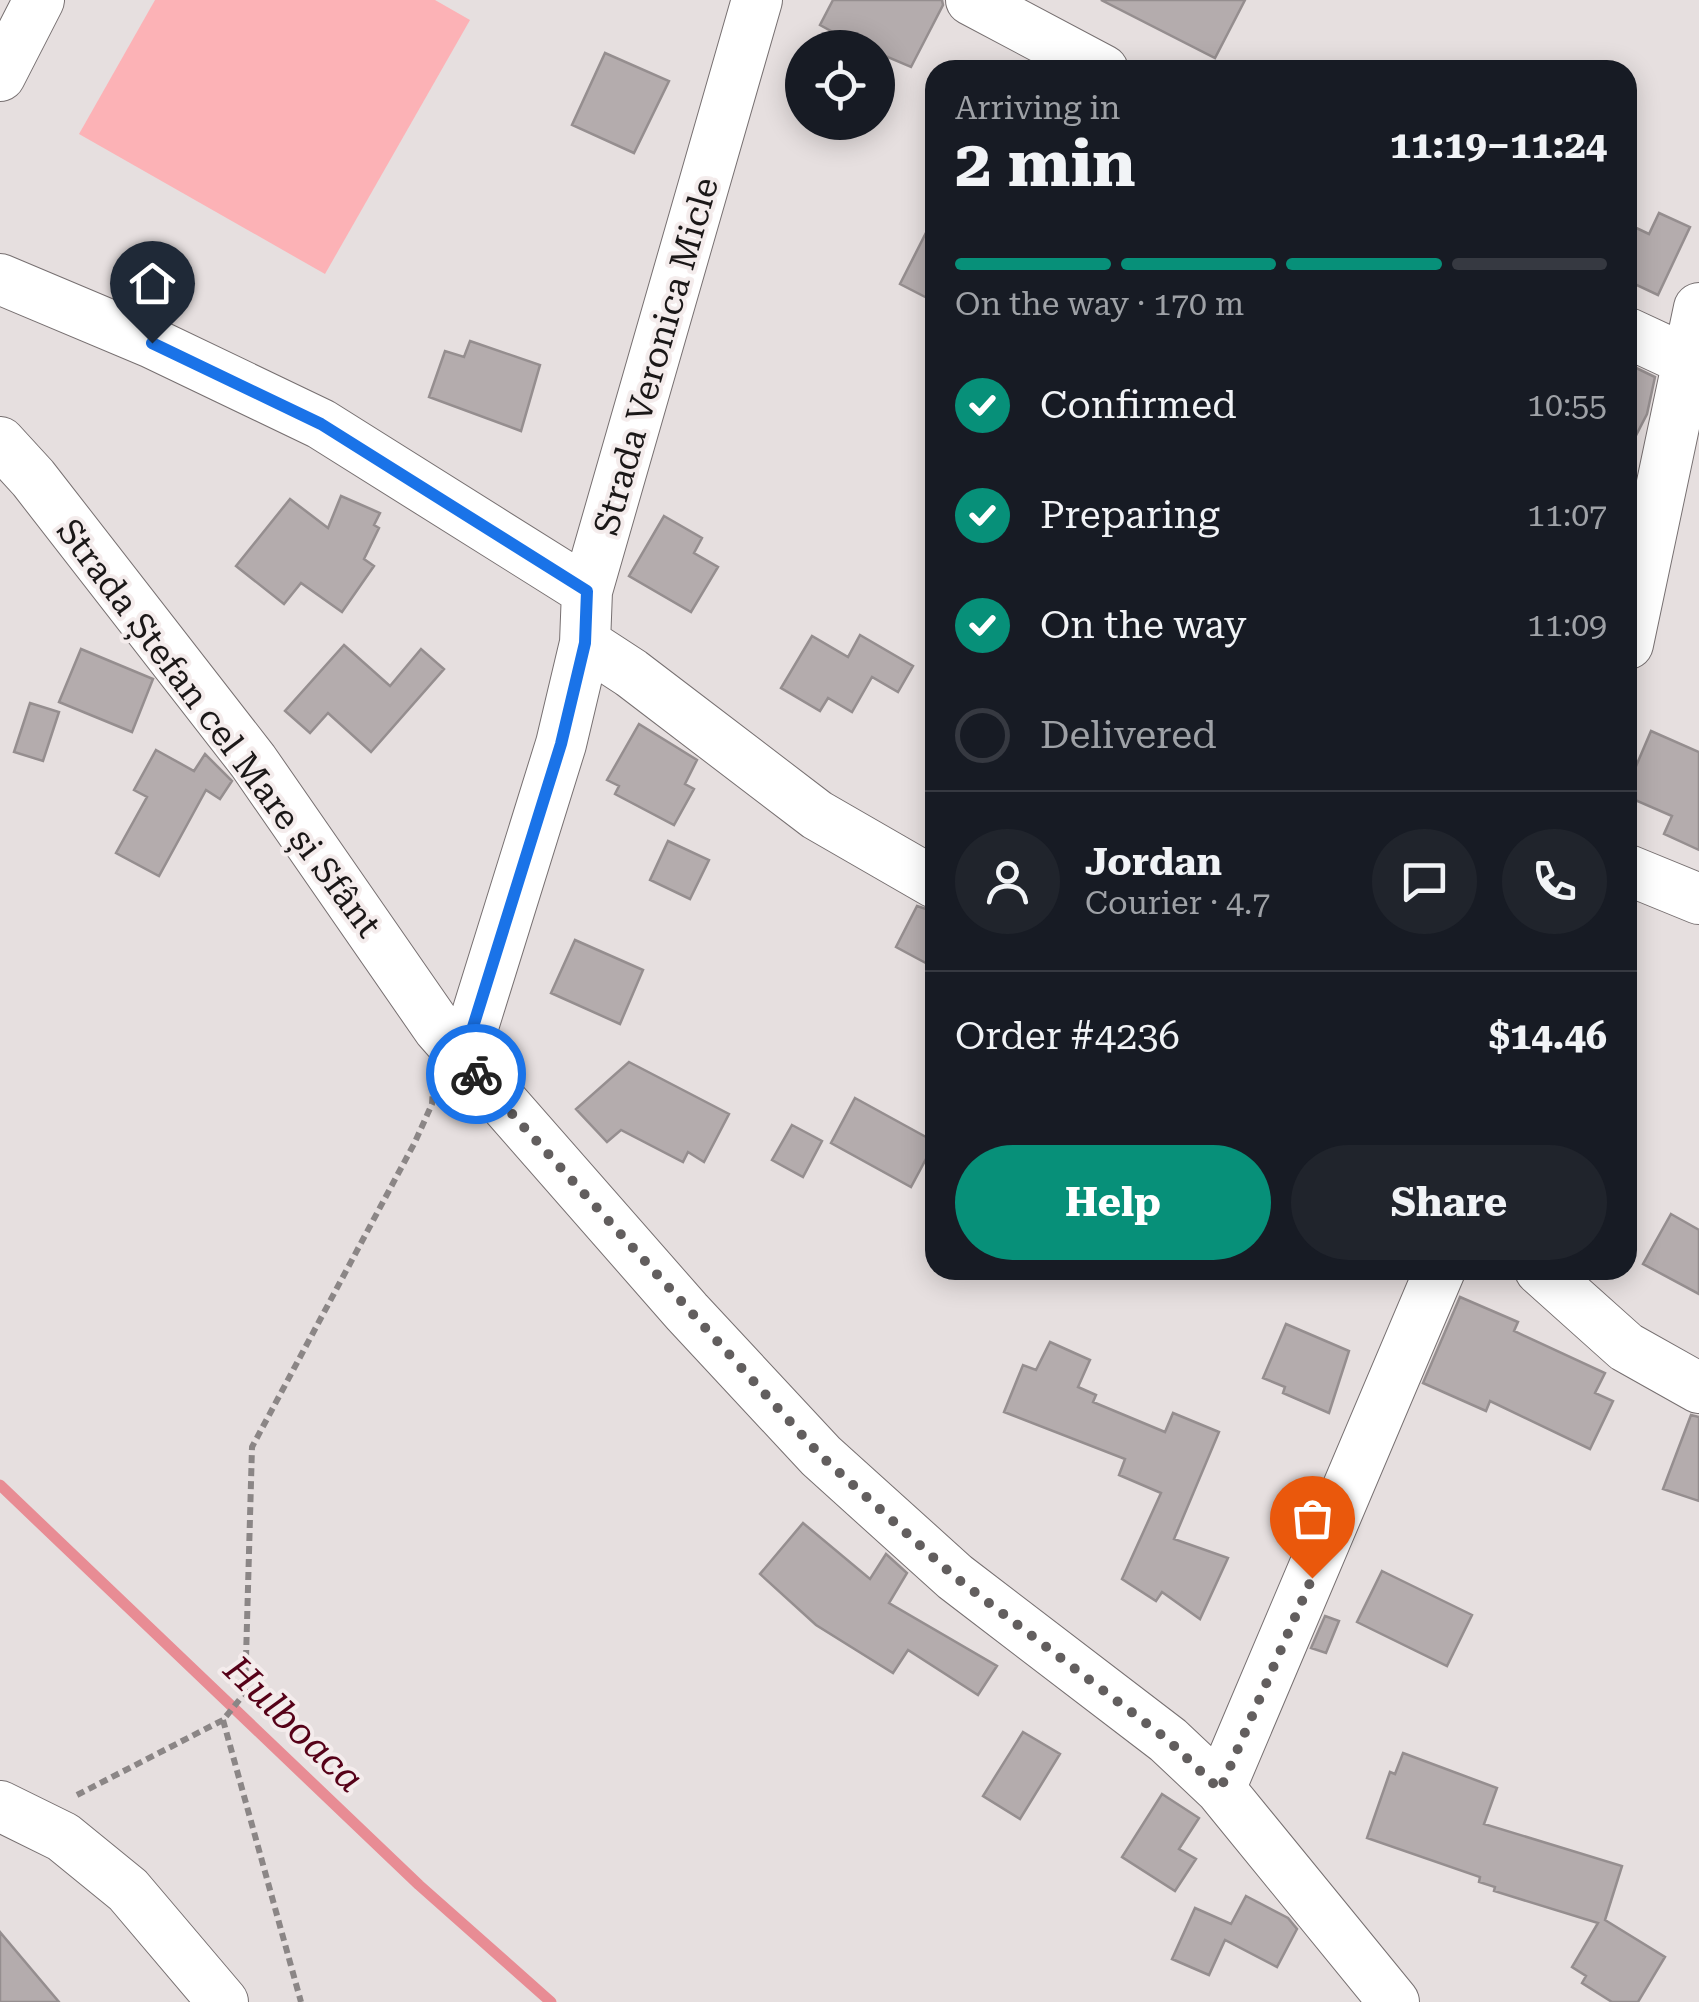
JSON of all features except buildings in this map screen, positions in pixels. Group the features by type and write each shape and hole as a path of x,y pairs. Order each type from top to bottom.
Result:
{"street":[{"path":"0,76 39,0"},
{"name":"Strada Veronica Micle","path":"450,1044 561,744 585,643 587,591 757,0"},
{"path":"971,0 1084,60"},
{"path":"0,280 152,343 321,424 587,591"},
{"path":"1637,605 1692,363 1699,308"},
{"path":"1637,337 1692,363"},
{"name":"Strada Ștefan cel Mare și Sfânt","path":"0,442 33,478 253,761 450,1044 821,1456 955,1577 1168,1740 1220,1790 1394,2002"},
{"path":"585,643 631,673 816,815 925,877"},
{"path":"1637,874 1699,899"},
{"path":"1220,1790 1436,1280"},
{"path":"1549,1280 1626,1347 1699,1388"},
{"path":"0,1806 63,1837 128,1890 223,2002"}],"path":[{"path":"60,1804 224,1720 244,1692 252,1447 422,1127 450,1044"},
{"path":"224,1720 301,2002"}],"shaded area":[{"path":"155,0 435,0 470,20 325,274 79,134"}],"waterway":[{"name":"Hulboaca","path":"0,1485 419,1885 551,2002"}],"way so far":[{"path":"476,1074 821,1456 955,1577 1168,1740 1220,1790 1312,1578"}],"route":[{"path":"152,343 321,424 587,591 585,643 561,744 463,1059 476,1074"}]}
